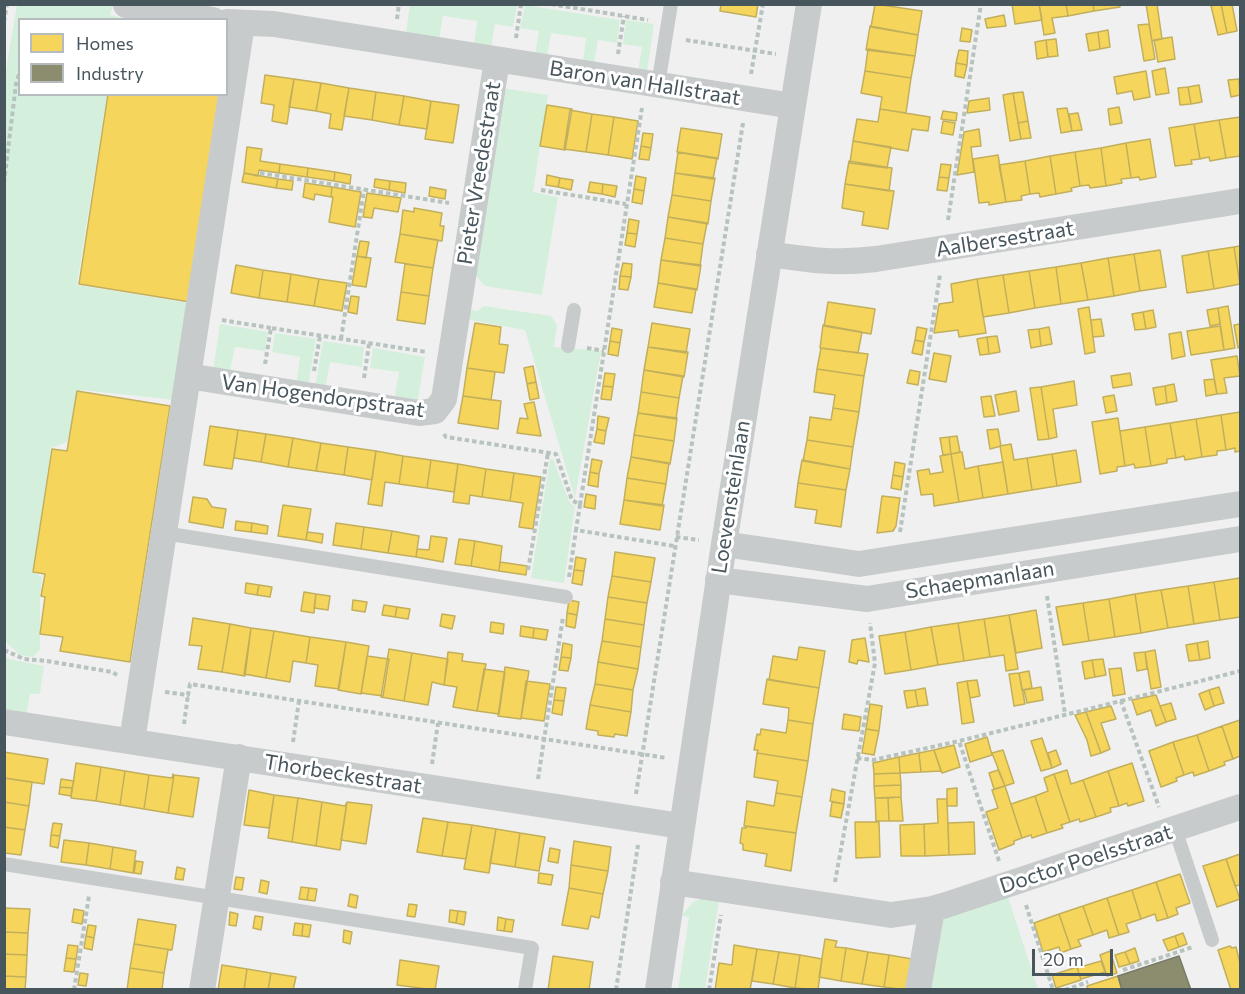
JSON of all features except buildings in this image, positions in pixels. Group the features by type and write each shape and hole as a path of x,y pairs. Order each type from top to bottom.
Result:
{"street":[{"name":"Loevensteinlaan","path":"658,990 718,580 809,4"},
{"path":"126,5 201,18"},
{"path":"228,71 234,23"},
{"name":"Pieter Vreedestraat","path":"234,23 274,24 496,60 444,399 435,411"},
{"name":"Baron van Hallstraat","path":"496,60 793,106"},
{"path":"132,741 197,316 225,96"},
{"name":"Aalbersestraat","path":"770,254 822,262 846,262 1240,201"},
{"name":"Van Hogendorpstraat","path":"188,376 419,413 435,411"},
{"name":"Schaepmanlaan","path":"724,544 859,564 896,560 1240,504"},
{"name":"Schaepmanlaan","path":"718,580 867,599 1240,539"},
{"name":"Thorbeckestraat","path":"4,722 681,826"},
{"path":"202,990 239,757"},
{"name":"Doctor Poelsstraat","path":"673,882 891,915 932,909 1240,807"},
{"path":"918,990 932,909"}],"lane":[{"path":"652,84 666,37 671,4"},
{"path":"568,346 574,310"},
{"path":"164,533 566,597"},
{"path":"1172,830 1212,940"},
{"path":"4,864 532,948 525,990"}],"path":[{"path":"4,22 7,4"},
{"path":"551,4 668,23"},
{"path":"615,990 637,819 642,755 762,4"},
{"path":"896,560 981,4"},
{"path":"614,78 624,16"},
{"path":"666,37 801,58"},
{"path":"4,183 18,81"},
{"path":"534,803 627,204 652,84"},
{"path":"260,173 472,206"},
{"path":"340,339 364,190"},
{"path":"541,190 627,204"},
{"path":"197,316 450,356"},
{"path":"261,388 271,328"},
{"path":"310,396 320,336"},
{"path":"360,404 369,344"},
{"name":"Van Hogendorpstraat","path":"435,411 446,437 548,453"},
{"path":"525,591 548,453 556,454 572,500 580,505"},
{"path":"576,530 674,546"},
{"path":"1043,570 1065,714"},
{"path":"831,907 876,663 867,599"},
{"path":"4,650 24,659 112,672 140,688 188,695 190,684 692,762"},
{"path":"857,758 873,760 959,741 1240,671"},
{"path":"290,765 299,701"},
{"path":"1121,701 1172,830"},
{"path":"428,787 438,723"},
{"path":"959,741 1053,990"},
{"path":"74,990 92,878"},
{"path":"709,990 724,890"},
{"path":"1123,970 1212,940"},
{"path":"1065,990 1088,982"}],"green space":[{"path":"17,5 113,5 110,15 119,18 18,18 18,96 107,96 77,285 189,303 175,400 81,390 67,442 51,448 33,572 42,577 40,650 33,657 20,655 5,641 4,81"},
{"path":"410,5 517,5 513,27 495,24 491,48 474,45 477,21 443,16 439,40 406,32"},
{"path":"525,5 620,20 617,43 598,40 594,64 583,62 586,38 551,33 547,56 535,55 539,31 520,28"},
{"path":"626,20 654,24 647,72 638,71 642,47 623,44"},
{"path":"501,88 548,95 533,192 558,197 542,295 485,286 476,276 473,265"},
{"path":"484,306 551,316 557,325 554,347 601,351 575,498 525,330 465,319 470,310 477,311"},
{"path":"220,324 268,332 265,351 235,347 229,375 213,371"},
{"path":"275,333 316,339 308,387 296,385 300,357 272,352"},
{"path":"323,341 364,347 362,367 330,362 325,390 315,388"},
{"path":"373,348 425,357 417,405 397,401 395,394 399,372 370,368"},
{"path":"550,459 553,459 570,503 575,507 564,583 531,578"},
{"path":"4,655 9,659 44,666 40,694 30,694 26,716 5,712"},
{"path":"1006,891 1038,989 931,990 945,909"},
{"path":"705,897 719,900 705,989 678,990 689,917 681,916 693,902"}]}
